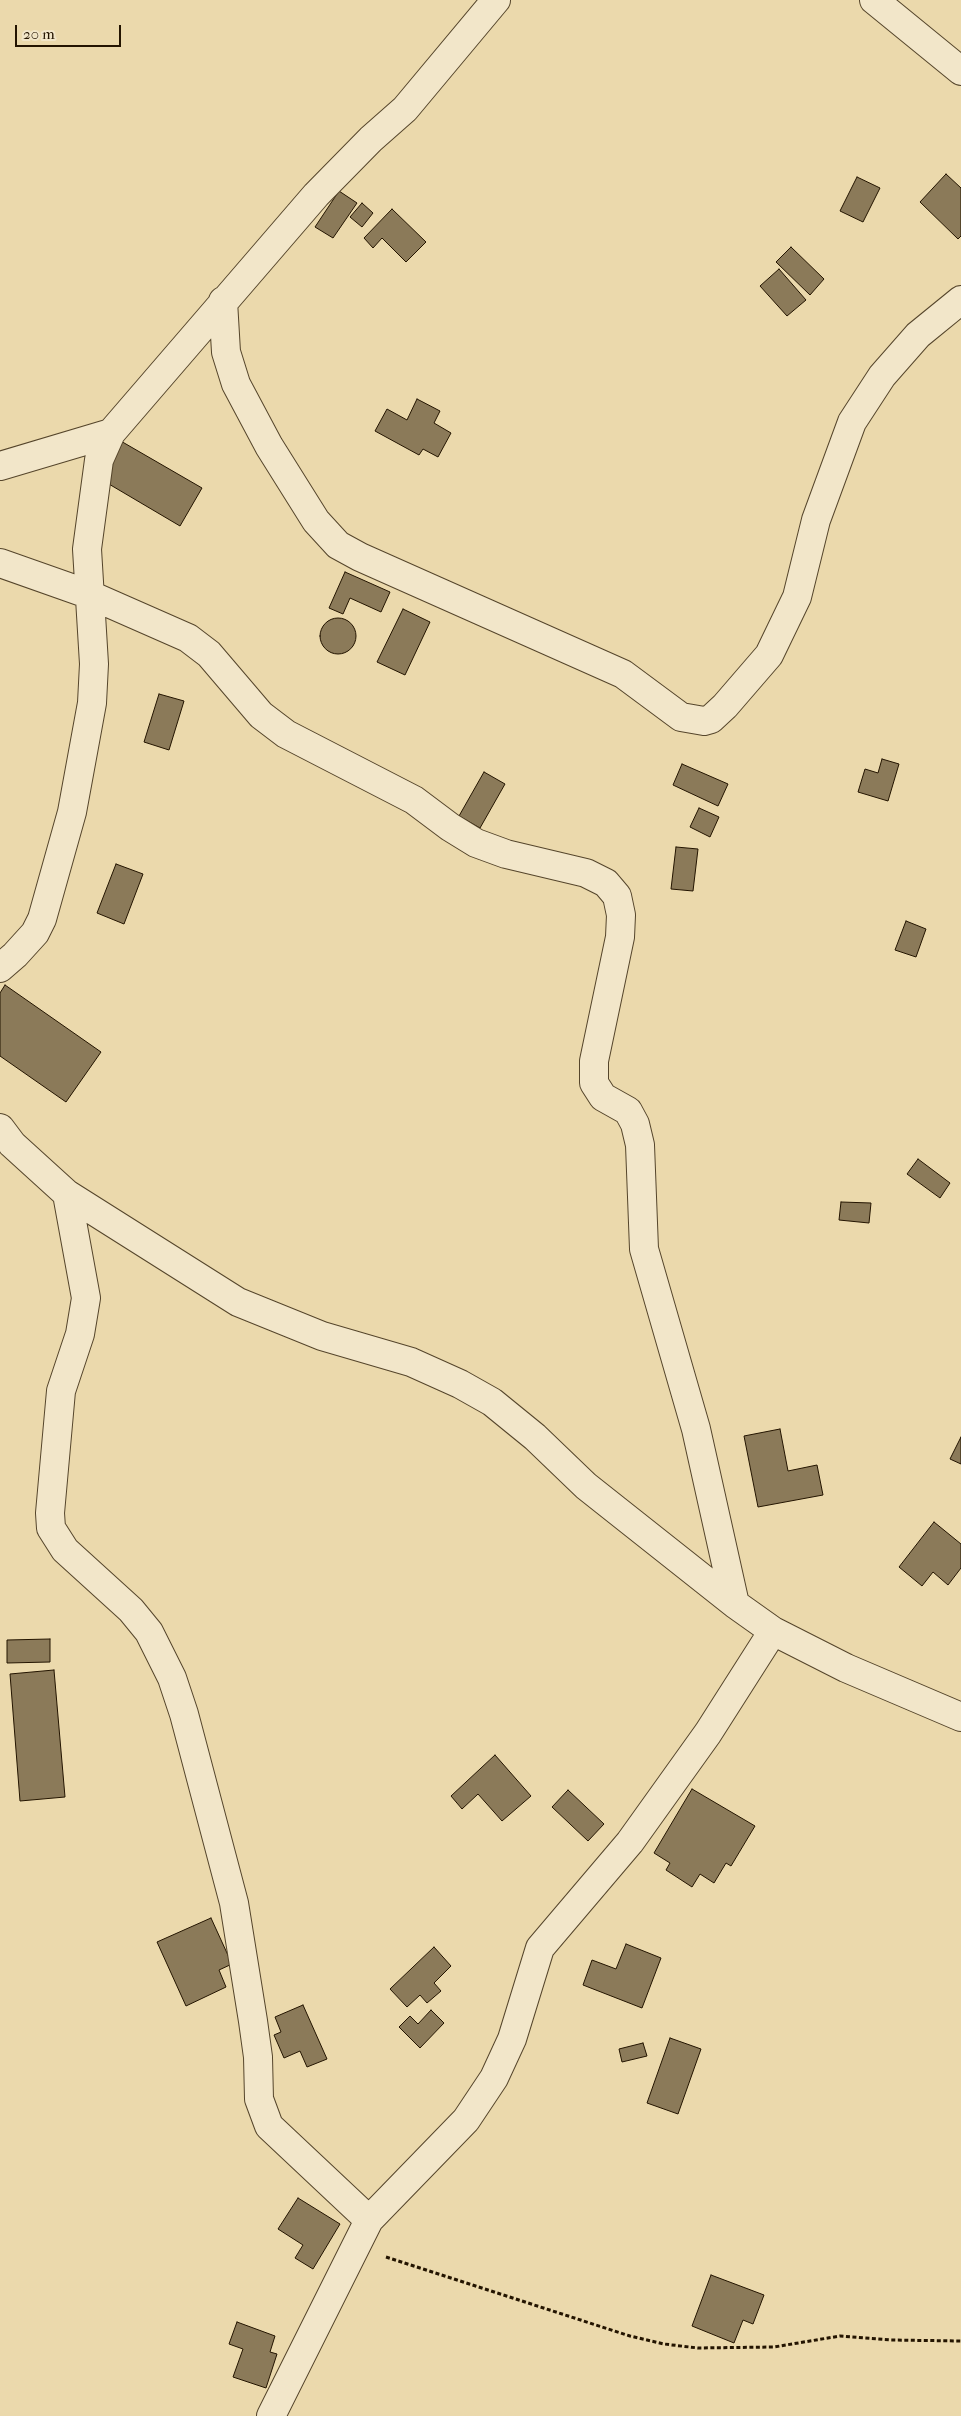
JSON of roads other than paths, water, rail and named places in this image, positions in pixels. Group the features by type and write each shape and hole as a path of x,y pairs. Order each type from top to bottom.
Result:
{"street":[{"path":"0,968 16,955 42,919 72,812 93,684 94,664 88,594 87,549 98,460 111,433 316,195 371,139 405,109 496,0"},
{"path":"874,0 961,71"},
{"path":"223,301 226,352 236,384 269,446 316,521 338,545 360,557 623,674 681,717 704,721 712,719 725,706 769,655 797,597 816,520 852,422 882,376 918,335 961,300"},
{"path":"0,466 111,433"},
{"path":"0,563 88,594 202,646 261,715 278,728 414,800 450,827 476,843 506,854 586,874 606,883 617,896 621,915 620,937 594,1061 594,1083 603,1097 628,1111 635,1124 640,1145 644,1248 696,1429 735,1604"},
{"path":"0,1128 12,1144 67,1194 238,1302 322,1336 411,1362 460,1384 492,1402 534,1437 586,1486 735,1604 773,1631 846,1668 961,1717"},
{"path":"67,1194 86,1298 80,1334 61,1391 50,1513 51,1528 65,1550 131,1610 149,1632 172,1678 184,1714 234,1903 258,2057 258,2098 269,2126 370,2220"},
{"path":"271,2416 370,2220 466,2120 494,2078 512,2039 540,1948 630,1842 708,1733 773,1631"}]}
